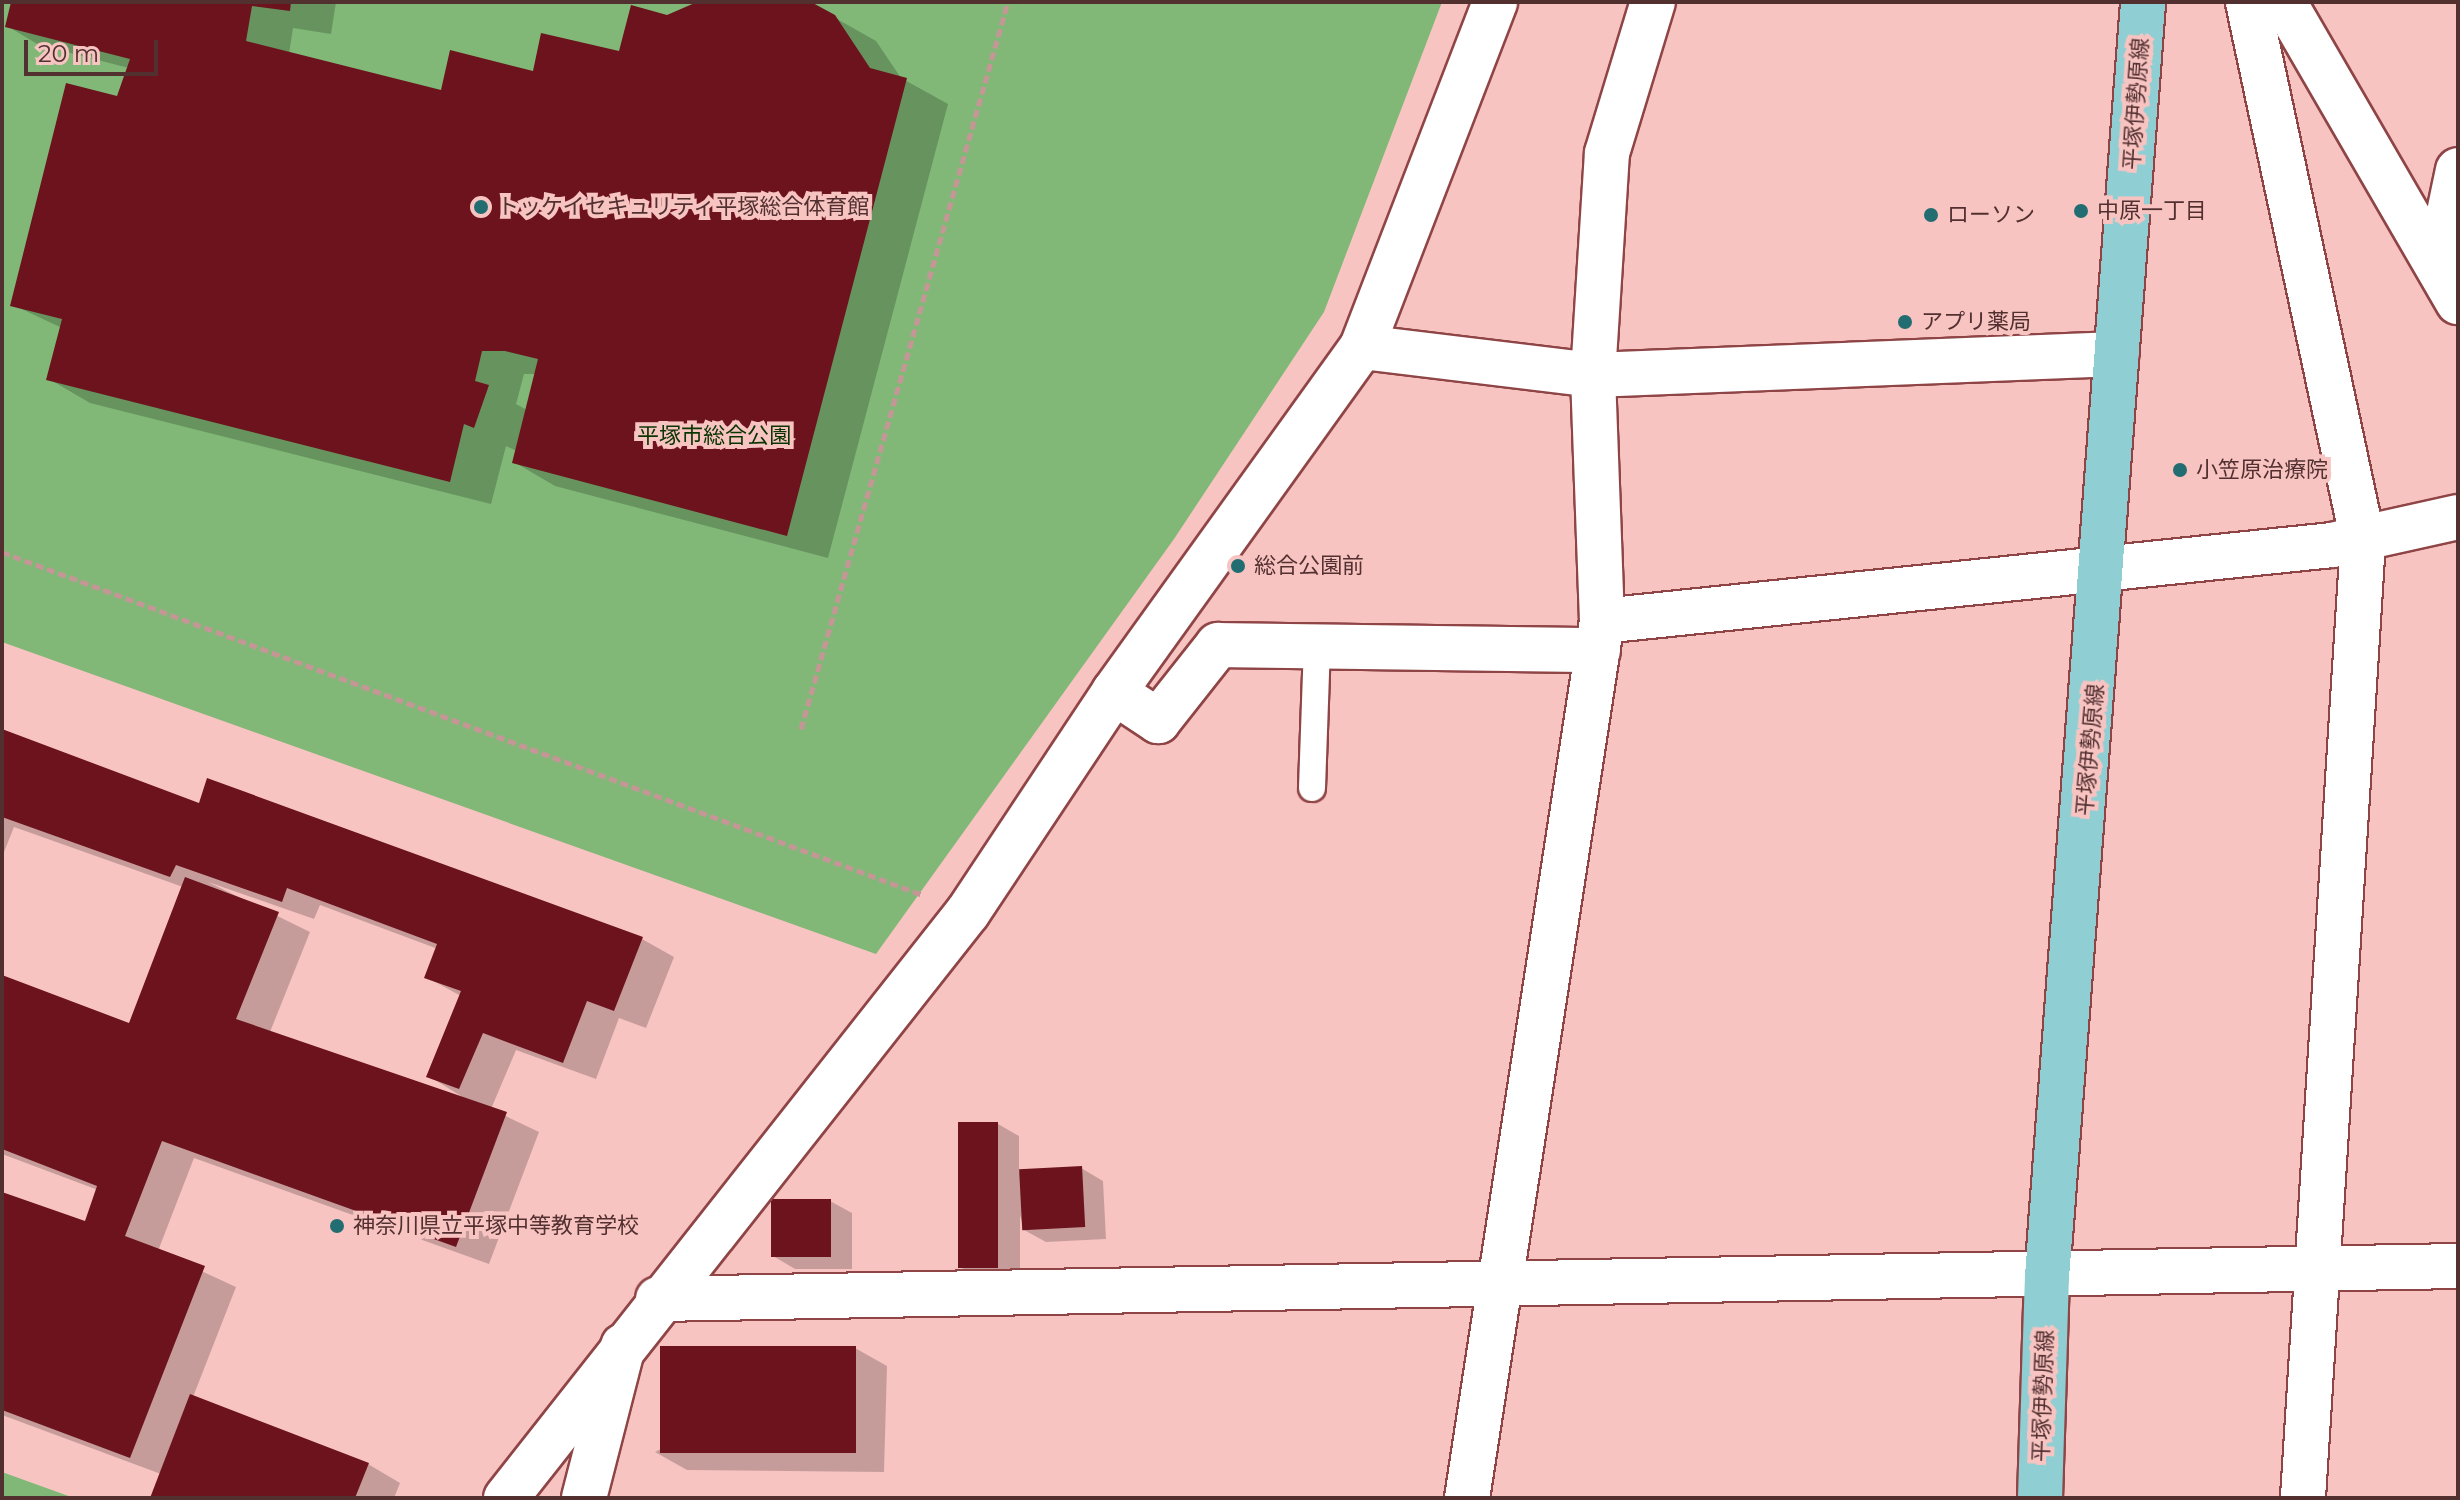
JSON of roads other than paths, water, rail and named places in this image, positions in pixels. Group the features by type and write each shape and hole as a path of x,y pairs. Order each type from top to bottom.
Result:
{"main road":[{"name":"平塚伊勢原線","path":"2040,1498 2047,1277 2105,570 2117,354 2143,2"}],"street":[{"path":"506,1498 658,1299 968,912 1114,692 1362,347 1495,2"},
{"path":"1467,1498 1497,1280 1600,636 1593,375 1607,153 1653,2"},
{"path":"2248,2 2363,541 2303,1498"},
{"path":"2284,2 2448,284"},
{"path":"2448,284 2458,170"},
{"path":"1362,347 1593,375 2117,354"},
{"path":"1114,692 1158,721 1218,645 1317,646 1600,636 2105,570 2363,541 2458,517"},
{"path":"658,1299 1497,1280 2047,1277 2458,1266"},
{"path":"584,1498 624,1344"}],"lane":[{"path":"1312,788 1317,646"}],"place":[{"name":"トッケイセキュリティ平塚総合体育館","path":"481,207"},
{"name":"中原一丁目","path":"2081,211"},
{"name":"ローソン","path":"1931,215"},
{"name":"アプリ薬局","path":"1905,322"},
{"name":"小笠原治療院","path":"2180,470"},
{"name":"総合公園前","path":"1238,566"},
{"name":"神奈川県立平塚中等教育学校","path":"337,1226"}],"park label":[{"name":"平塚市総合公園","path":"714,436"}]}
